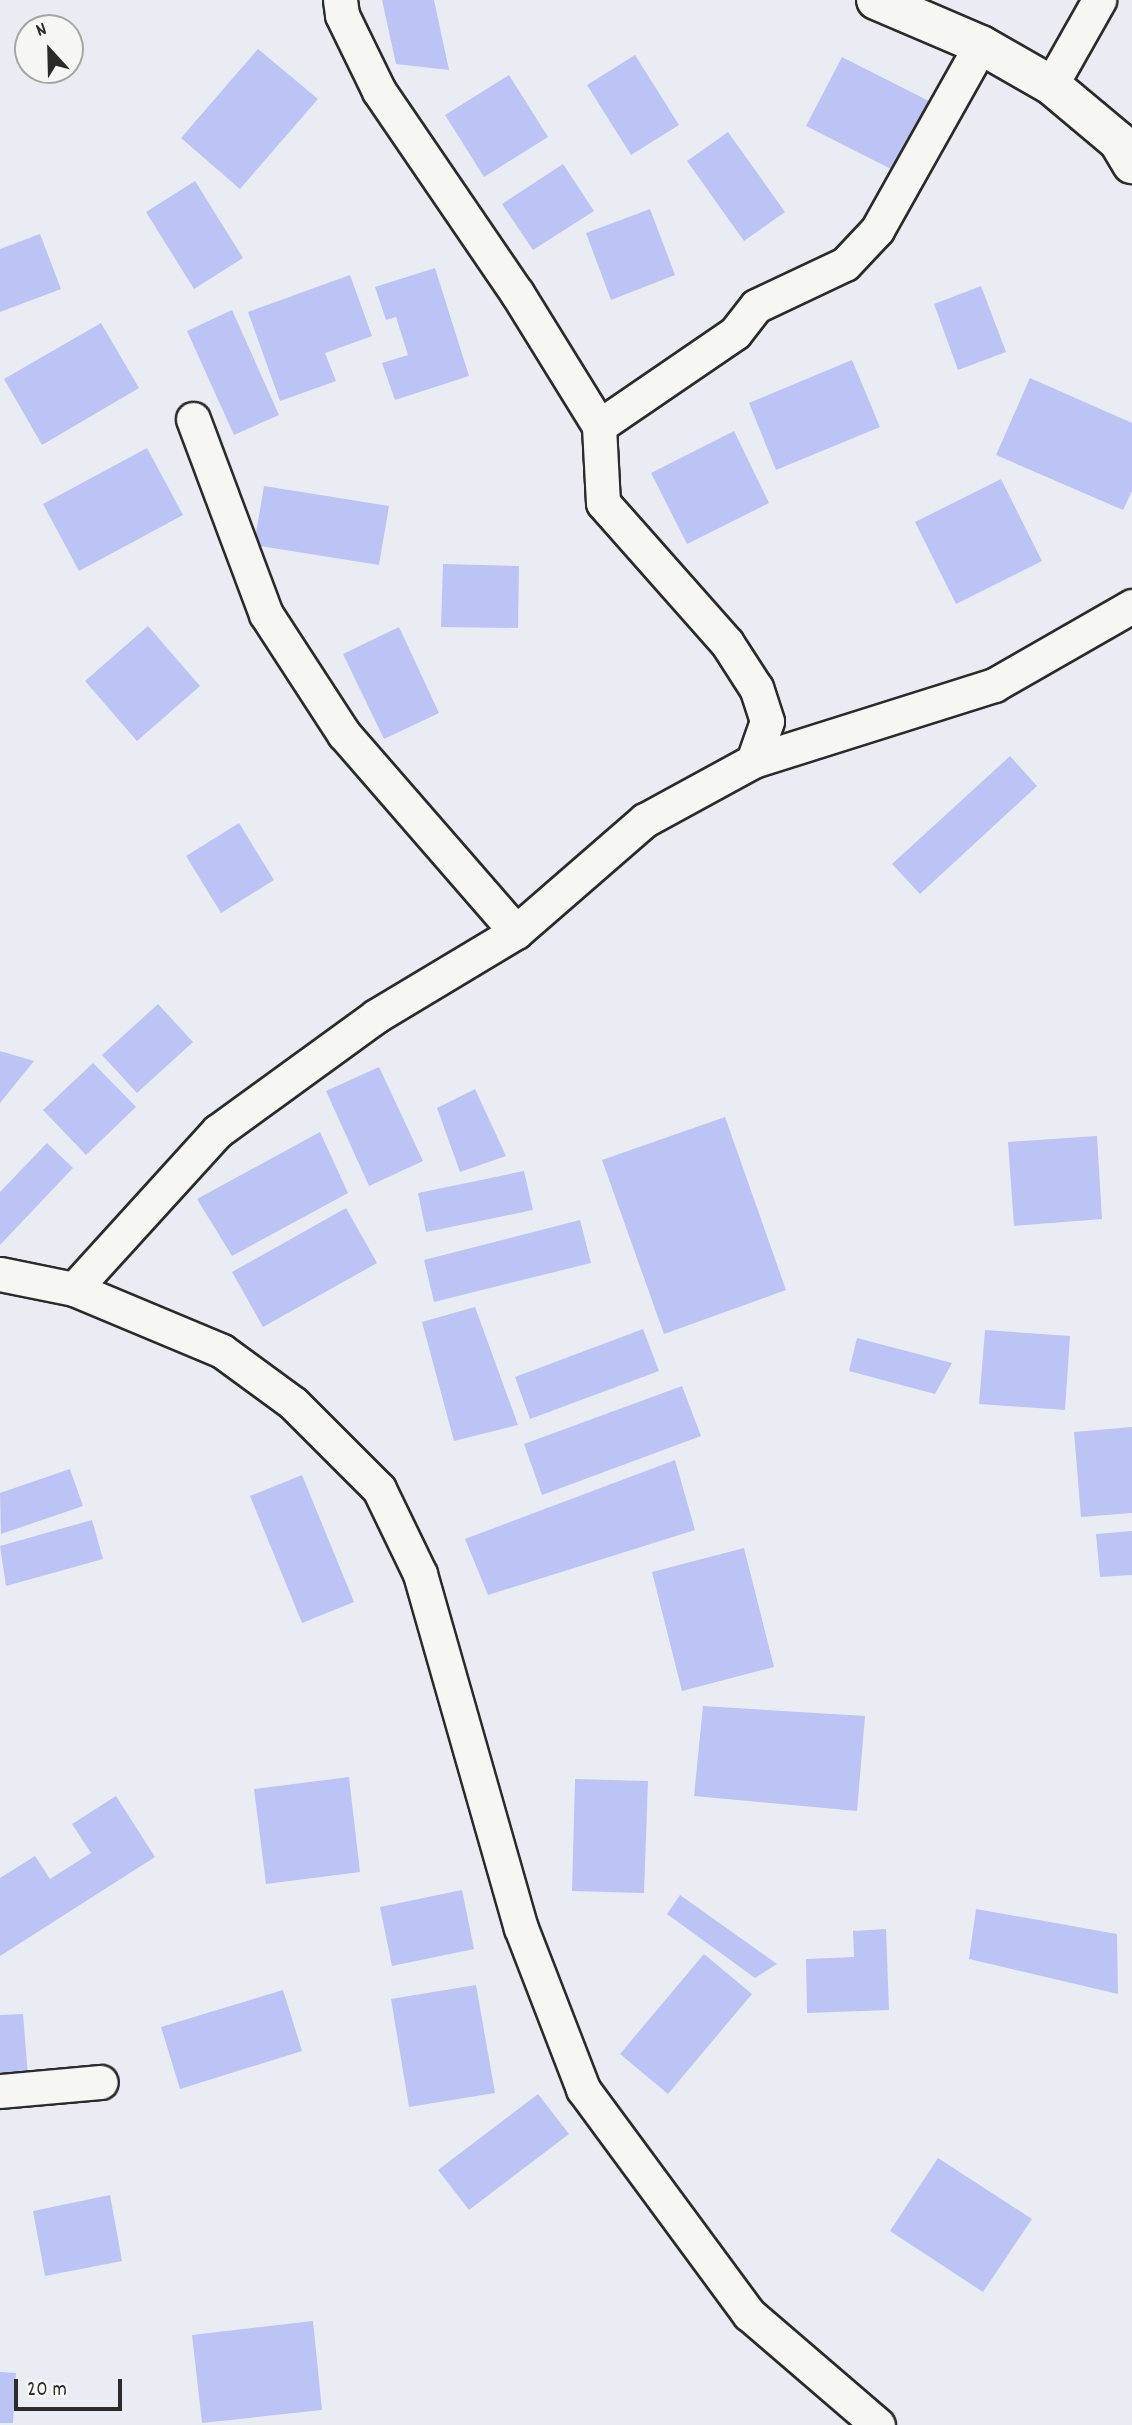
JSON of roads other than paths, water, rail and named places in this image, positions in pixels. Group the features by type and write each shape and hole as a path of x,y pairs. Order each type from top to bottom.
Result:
{"street":[{"path":"340,0 342,15 379,91 516,293 598,426 603,503 727,643 756,688 767,721 753,761"},
{"path":"876,0 981,45 1051,85 1118,141 1132,164"},
{"path":"1051,85 1099,0"},
{"path":"598,426 735,333 756,306 845,264 877,230 981,45"},
{"path":"193,419 266,614 344,734 516,932"},
{"path":"74,1289 218,1132 376,1016 516,932 645,820 753,761 994,685 1132,606"},
{"path":"0,1274 74,1289 222,1351 293,1403 379,1489 420,1574 521,1928 583,2089 749,2314 878,2425"},
{"path":"0,2091 100,2082"}]}
